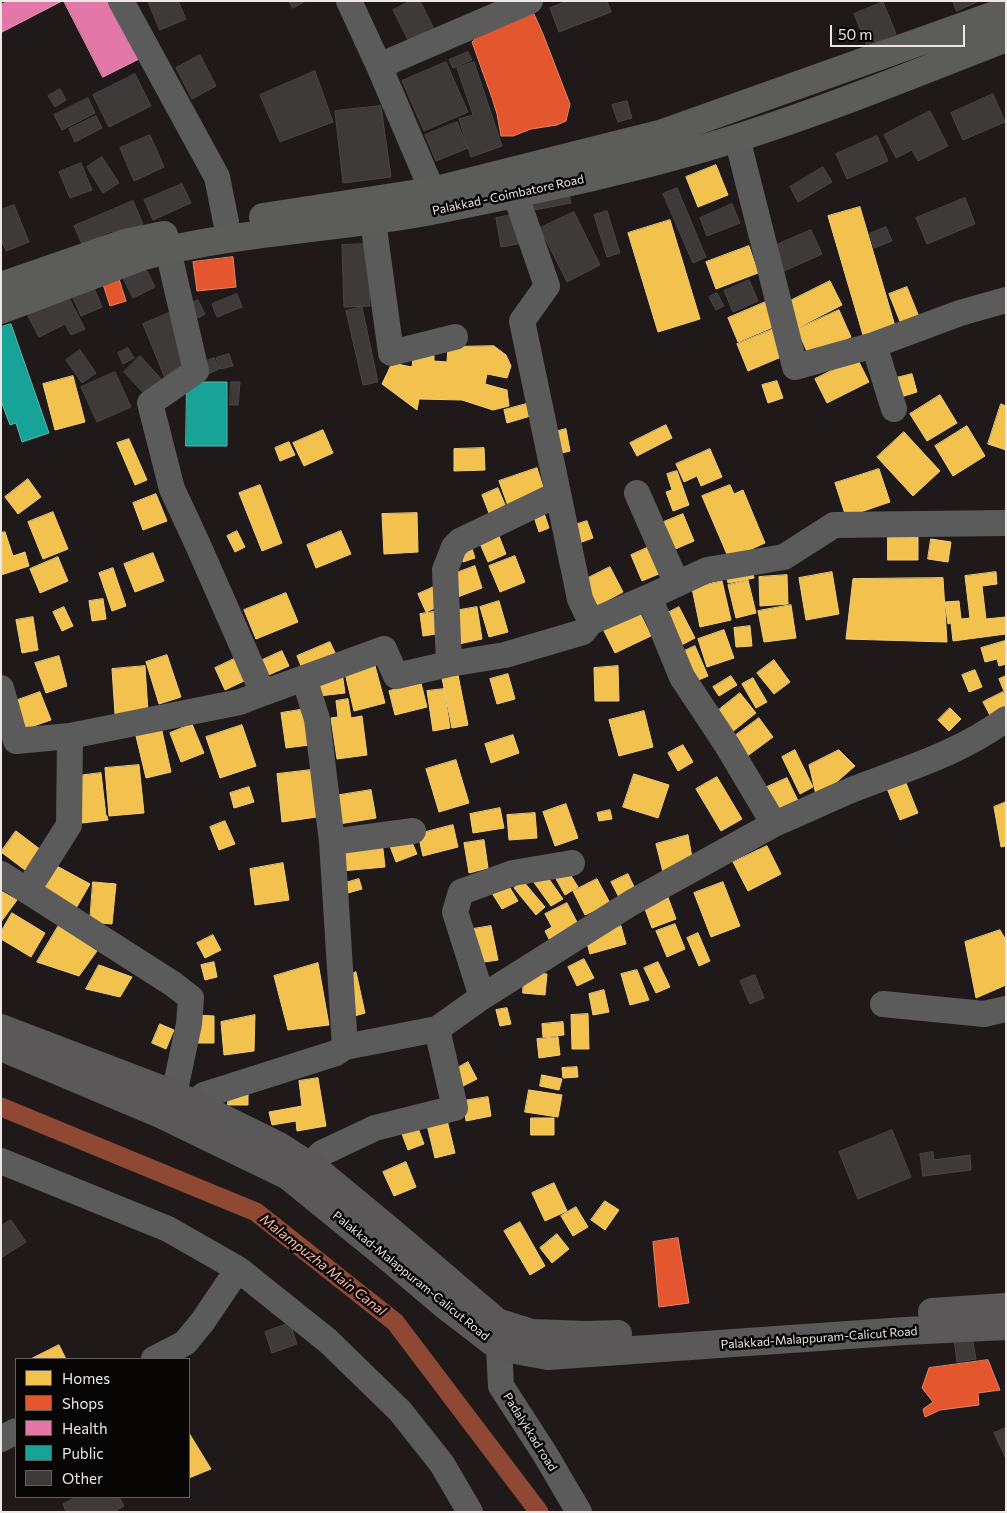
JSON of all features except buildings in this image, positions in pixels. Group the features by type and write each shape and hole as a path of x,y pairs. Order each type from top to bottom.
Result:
{"highway":[{"name":"Palakkad-Malappuram-Calicut Road","path":"1,1028 184,1099 279,1146 309,1166 388,1228 497,1322 502,1336"},
{"name":"Palakkad-Malappuram-Calicut Road","path":"1,1047 158,1113 288,1176 448,1307 502,1336 548,1356 905,1331 1006,1326"},
{"name":"Palakkad-Malappuram-Calicut Road","path":"502,1336 532,1333 587,1335 1006,1307"}],"main road":[{"name":"Palakkad - Coimbatore Road","path":"1,286 125,243 226,222 515,192 571,182 629,155 662,133 1006,11"},
{"name":"Palakkad - Coimbatore Road","path":"1,310 144,256 168,250 373,221 436,200 629,155 736,138 854,97 1006,38"}],"street":[{"path":"121,1 217,177 226,222"},
{"path":"349,1 436,200"},
{"path":"379,66 530,1"},
{"path":"736,138 795,367 874,345 960,312 1006,300"},
{"path":"515,192 547,286 522,320 580,599 591,622"},
{"path":"373,221 391,353 455,337"},
{"path":"168,250 196,371 150,403 172,489 262,693"},
{"path":"874,345 894,409"},
{"path":"637,493 678,584"},
{"path":"449,664 445,570 454,547 460,542 558,494"},
{"path":"1,688 16,741 70,736 240,702 384,649 396,676 449,664 506,656 583,632 591,622 707,570 784,557 834,525 1006,523"},
{"path":"649,597 682,677 774,824"},
{"path":"304,678 317,719 332,842 345,1047"},
{"path":"1,874 173,984 191,998 184,1099 204,1095 336,1053 345,1047 437,1029 482,997 631,903 774,824 854,790 942,756 1006,719"},
{"path":"27,891 69,825 70,736"},
{"path":"332,842 413,831"},
{"path":"482,997 455,912 461,892 513,873 572,863"},
{"path":"883,1004 984,1014 1006,1009"},
{"path":"309,1166 322,1153 375,1128 455,1108 437,1029"},
{"path":"1,1161 168,1229 238,1269 328,1341 400,1411 442,1464 470,1512"},
{"path":"156,1358 185,1343 203,1321 238,1269"},
{"name":"Padalykkad road","path":"502,1336 501,1386 545,1454 579,1512"},
{"path":"1,1439 15,1432"}],"waterway":[{"name":"Malampuzha Main Canal","path":"1,1107 256,1212 395,1322 539,1512"}]}
